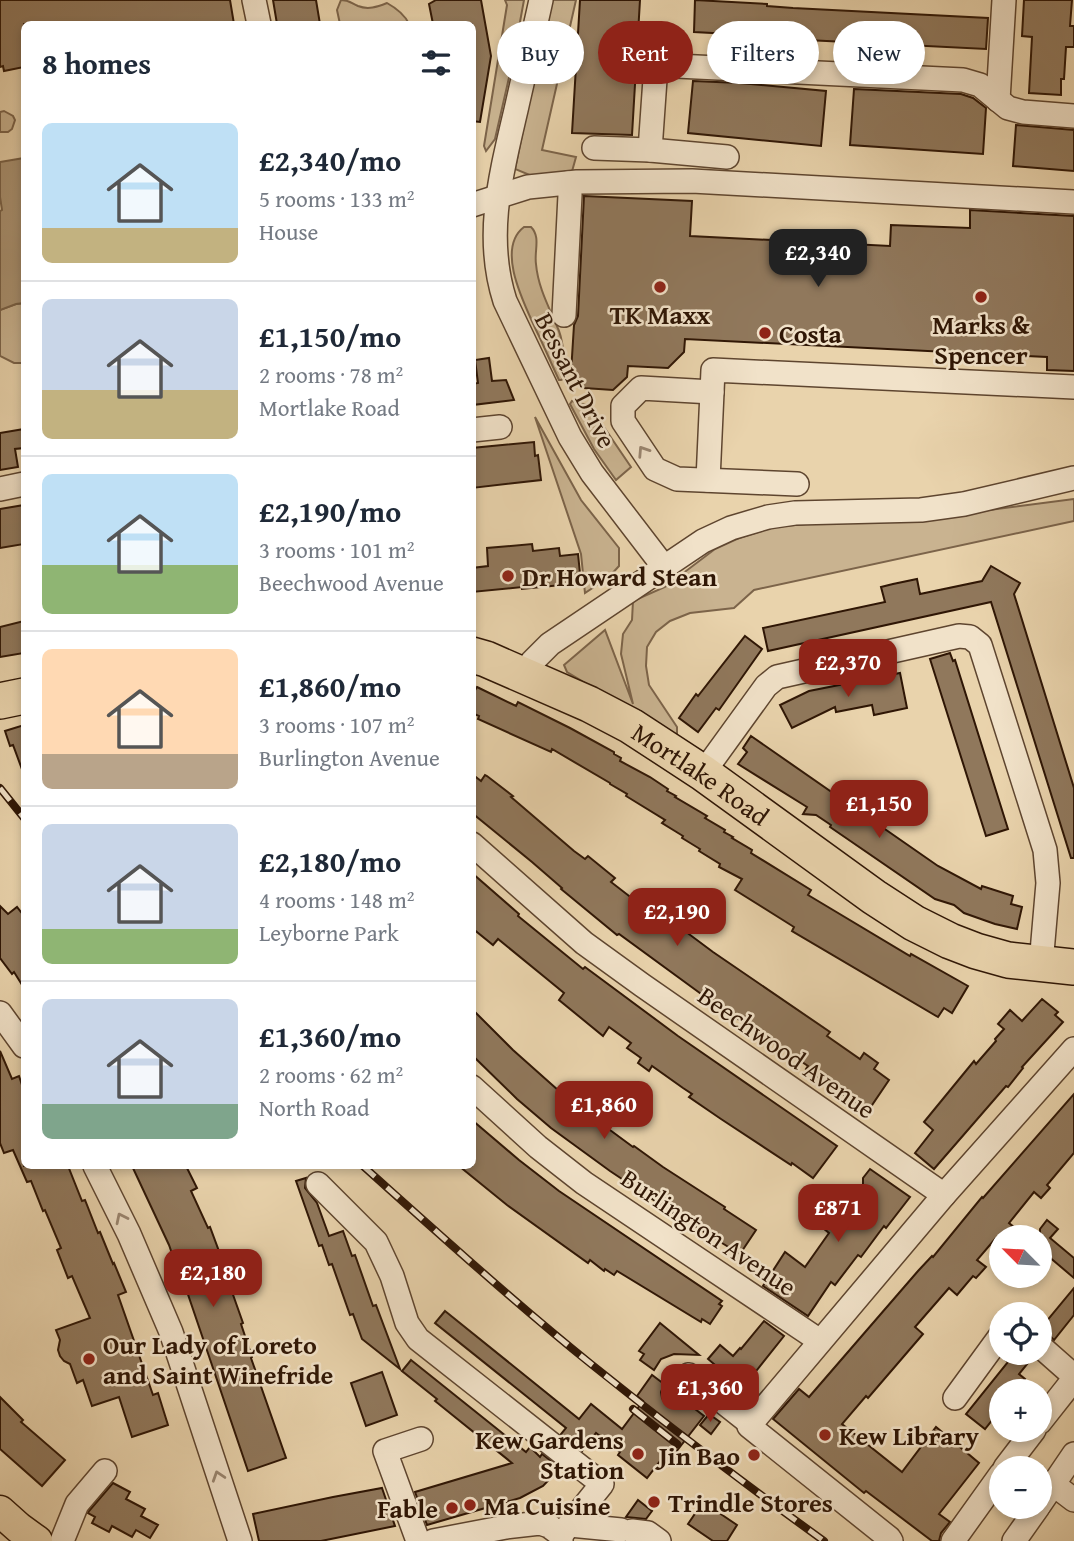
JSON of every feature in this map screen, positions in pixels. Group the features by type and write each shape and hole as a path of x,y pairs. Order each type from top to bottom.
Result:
{"highway":[{"name":"Mortlake Road","path":"476,656 589,704 631,726 914,923 950,942 976,951 1008,960 1057,965"},
{"path":"0,701 21,697"}],"main road":[{"path":"0,1511 37,1541"}],"street":[{"path":"254,0 258,21"},
{"name":"Bessant Drive","path":"541,0 497,197 494,231 498,281 570,437 592,473 664,567"},
{"path":"998,100 1004,0"},
{"path":"650,150 656,65 963,80 980,85 1008,108 1023,112 1074,116"},
{"path":"594,148 727,157"},
{"path":"476,204 528,187 568,183 692,181 1074,202"},
{"path":"564,315 570,195 568,183"},
{"path":"708,480 713,370 1074,387"},
{"path":"712,392 641,388 623,406 623,421 655,469 677,479 797,484"},
{"path":"476,430 500,427"},
{"path":"522,676 550,644 664,567 731,527 796,513 921,510 964,505 1074,478"},
{"path":"0,489 21,485"},
{"path":"702,773 766,686 777,677 959,636 971,637 980,645 1045,850 1057,965"},
{"name":"Beechwood Avenue","path":"476,847 594,950 944,1195"},
{"path":"0,1013 21,1042"},
{"path":"750,1425 944,1195 1074,1049"},
{"name":"Burlington Avenue","path":"476,1091 538,1147 584,1183 820,1341"},
{"path":"96,1169 129,1234 171,1332 240,1541"},
{"path":"318,1184 376,1242 392,1276 407,1323 418,1339 602,1483 564,1534"},
{"path":"955,1398 989,1351"},
{"path":"1052,1357 1074,1378 1052,1406"},
{"path":"675,1393 688,1376 895,1540"},
{"path":"418,1541 385,1451 421,1439"},
{"path":"1014,1456 1025,1442"},
{"path":"1074,1454 1053,1484 1074,1500"},
{"path":"62,1541 78,1504 104,1471"},
{"path":"958,1534 989,1491"},
{"path":"1014,1541 1029,1519"},
{"path":"433,1541 540,1523 564,1534 627,1531 648,1533 659,1541"}],"shaded area":[{"path":"341,0 365,8 387,3 407,21 339,21 337,10"},
{"path":"505,0 524,0 520,21 504,21 507,5"},
{"path":"550,0 576,0 571,21 546,21"},
{"path":"497,66 497,84 508,84 495,139 486,151 484,146"},
{"path":"533,84 557,84 542,150 576,157 571,175 532,176 515,169"},
{"path":"4,111 15,120 12,129 0,132 0,112"},
{"path":"21,158 21,303 0,310 2,210 0,162"},
{"path":"524,227 531,227 536,235 539,282 561,336 566,375 561,380 531,319 515,277 512,249 516,237"},
{"path":"21,303 21,363 14,363 0,356 0,310"},
{"path":"572,401 586,405 593,411 631,467 616,480 594,449 570,404"},
{"path":"535,417 581,500 619,548 619,566 609,577 585,593 581,554"},
{"path":"1074,499 1074,521 754,590 734,608 690,613 670,621 656,632 647,647 646,666 649,685 677,727 677,738 567,672 564,665 605,630 633,704 621,654 623,634 632,620 633,601 665,587 715,549 739,538 774,527 966,513"}],"building":[{"path":"0,0 230,0 234,21 21,21 21,68 4,71 3,66 0,67"},
{"path":"273,0 316,0 320,21 276,21"},
{"path":"436,0 481,0 491,56 480,122 476,122 476,21 432,21 429,4"},
{"path":"580,0 640,0 639,21 598,21 598,84 635,84 632,135 572,133 575,84 584,84 584,21 579,21"},
{"path":"695,0 988,18 986,49 925,46 925,21 833,21 833,41 819,41 819,21 707,21 707,33 694,32"},
{"path":"1024,0 1072,0 1070,26 1074,26 1074,47 1066,47 1061,95 1029,93 1032,37 1022,36"},
{"path":"693,81 826,91 821,146 688,133"},
{"path":"854,89 961,94 973,98 986,108 983,154 850,145"},
{"path":"1016,125 1074,130 1074,171 1013,166"},
{"path":"584,196 692,201 690,236 890,246 891,225 970,228 970,210 1074,216 1074,371 1047,370 1047,357 685,339 684,352 668,368 628,366 627,377 613,390 584,388 571,373 574,325 578,316"},
{"path":"489,358 492,381 506,380 514,400 476,405 476,360"},
{"path":"21,430 21,448 15,449 18,467 0,470 0,433"},
{"path":"534,442 541,480 476,488 476,448"},
{"path":"21,506 21,544 0,548 0,509"},
{"path":"532,544 533,551 559,548 560,556 578,554 581,583 476,592 476,568 488,566 487,548"},
{"path":"991,566 1020,583 1014,594 1074,788 1074,858 1071,858 991,602 768,651 763,628 885,602 881,587 893,584 917,579 920,594 982,581"},
{"path":"21,622 21,654 0,657 0,627"},
{"path":"745,636 762,649 719,710 716,708 698,732 679,718"},
{"path":"950,653 953,661 955,660 1008,829 986,836 930,659"},
{"path":"900,673 907,708 874,715 872,705 836,712 835,707 792,728 780,705 809,691"},
{"path":"476,689 516,706 518,702 614,752 621,758 620,761 650,777 675,797 707,816 705,818 752,850 751,853 811,890 808,895 910,956 911,954 968,986 952,1013 944,1008 938,1017 792,931 794,927 735,890 742,879 719,867 720,864 662,823 665,820 610,783 552,749 551,752 478,719"},
{"path":"21,726 21,767 13,745 10,746 5,731"},
{"path":"751,736 938,866 981,889 982,886 1013,896 1011,904 1022,907 1017,929 964,913 954,905 935,899 816,815 803,814 807,807 738,764 747,752 743,748"},
{"path":"487,776 574,851 585,859 588,856 615,878 611,882 642,906 646,902 713,952 830,1032 827,1036 860,1059 864,1053 878,1063 874,1069 889,1080 868,1111 806,1069 808,1066 617,935 476,816 476,777 481,781"},
{"path":"476,876 519,914 518,916 583,969 585,967 678,1036 837,1146 813,1178 689,1097 692,1094 652,1066 649,1071 638,1063 641,1058 627,1048 631,1043 609,1027 603,1036 559,1000 564,993 498,939 493,945 476,931"},
{"path":"0,906 8,914 17,907 21,912 21,983 0,958"},
{"path":"1042,999 1058,1012 1055,1015 1063,1022 934,1169 915,1153 933,1130 924,1122 974,1061 976,1064 996,1041 1004,1029 998,1024 1010,1010 1022,1021"},
{"path":"476,1013 568,1099 633,1147 756,1230 740,1254 610,1171 551,1128 476,1059"},
{"path":"0,1051 12,1079 19,1076 21,1082 21,1168 13,1150 4,1153 0,1143"},
{"path":"1074,1094 1074,1153 1047,1185 1050,1188 1041,1198 1034,1192 1009,1223 1011,1225 989,1225 989,1246 977,1260 986,1267 976,1278 973,1276 957,1295 949,1288 915,1327 923,1334 842,1424 902,1472 936,1427 979,1463 939,1514 950,1522 941,1533 939,1541 932,1541 866,1491 864,1493 773,1419 799,1389 809,1397"},
{"path":"476,1123 559,1191 722,1301 719,1304 722,1306 710,1324 702,1319 701,1322 617,1271 614,1275 590,1260 588,1263 507,1205 463,1169 476,1169"},
{"path":"21,1169 69,1169 126,1292 118,1295 153,1395 158,1393 168,1425 132,1437 119,1397 92,1406 83,1380 77,1383 70,1364 60,1356 60,1340 56,1330 90,1318 72,1276 68,1278 57,1250 61,1248 45,1210 43,1211 31,1181 27,1182"},
{"path":"133,1169 188,1169 197,1188 191,1191 208,1228 210,1227 233,1289 251,1358 286,1458 248,1471 169,1245"},
{"path":"870,1169 910,1197 835,1285 831,1282 808,1316 763,1286 785,1252 805,1267 829,1233 823,1228 833,1214 838,1217 863,1184 863,1178"},
{"path":"306,1178 305,1188 317,1203 329,1236 343,1231 352,1256 355,1255 400,1369 362,1339 353,1314 350,1315 332,1264 329,1265 322,1245 319,1246 296,1181"},
{"path":"1047,1220 1058,1229 1052,1236 1052,1225 1043,1225"},
{"path":"1052,1240 1074,1258 1074,1278 1052,1259"},
{"path":"1074,1288 1074,1315 1054,1340 1052,1315"},
{"path":"445,1311 579,1419 591,1404 622,1429 643,1401 637,1396 652,1375 664,1384 661,1392 666,1404 674,1407 686,1402 704,1416 676,1452 679,1453 669,1466 661,1460 647,1478 596,1433 582,1451 561,1434 566,1428 435,1323"},
{"path":"764,1321 784,1336 753,1375 750,1373 738,1388 708,1359 720,1345 733,1356"},
{"path":"660,1323 699,1355 674,1354 661,1359 654,1370 640,1360 644,1354 639,1351"},
{"path":"411,1360 526,1452 530,1447 540,1457 542,1454 560,1468 543,1486 520,1498 427,1525 415,1492 512,1463 402,1371"},
{"path":"1006,1365 1026,1365 1019,1374 1025,1379 994,1379"},
{"path":"382,1372 397,1415 366,1426 351,1383"},
{"path":"989,1386 989,1424 985,1429 966,1414"},
{"path":"0,1397 23,1420 21,1422 65,1460 42,1486 0,1449"},
{"path":"709,1414 720,1422 711,1434 700,1425"},
{"path":"113,1483 130,1492 126,1499 145,1509 141,1516 158,1525 150,1538 136,1530 132,1537 112,1526 109,1532 92,1523 95,1517 88,1513 89,1511"},
{"path":"382,1488 395,1526 321,1541 259,1541 253,1514"},
{"path":"638,1500 652,1511 646,1519 626,1517"},
{"path":"703,1502 737,1525 727,1541 713,1541 688,1524"}],"railway":[{"path":"0,788 21,814"},
{"path":"366,1169 591,1364 706,1454 824,1541"},
{"path":"633,1409 677,1444"}],"place":[{"name":"TK Maxx","path":"660,287"},
{"name":"Marks & Spencer","path":"981,297"},
{"name":"Costa","path":"765,333"},
{"name":"Dr Howard Stean","path":"508,576"},
{"name":"Our Lady of Loreto and Saint Winefride","path":"89,1359"},
{"name":"Kew Library","path":"825,1435"},
{"name":"Kew Gardens Station","path":"638,1454"},
{"name":"Jin Bao","path":"754,1455"},
{"name":"Trindle Stores","path":"654,1502"},
{"name":"Ma Cuisine","path":"470,1505"},
{"name":"Fable","path":"452,1508"}]}
